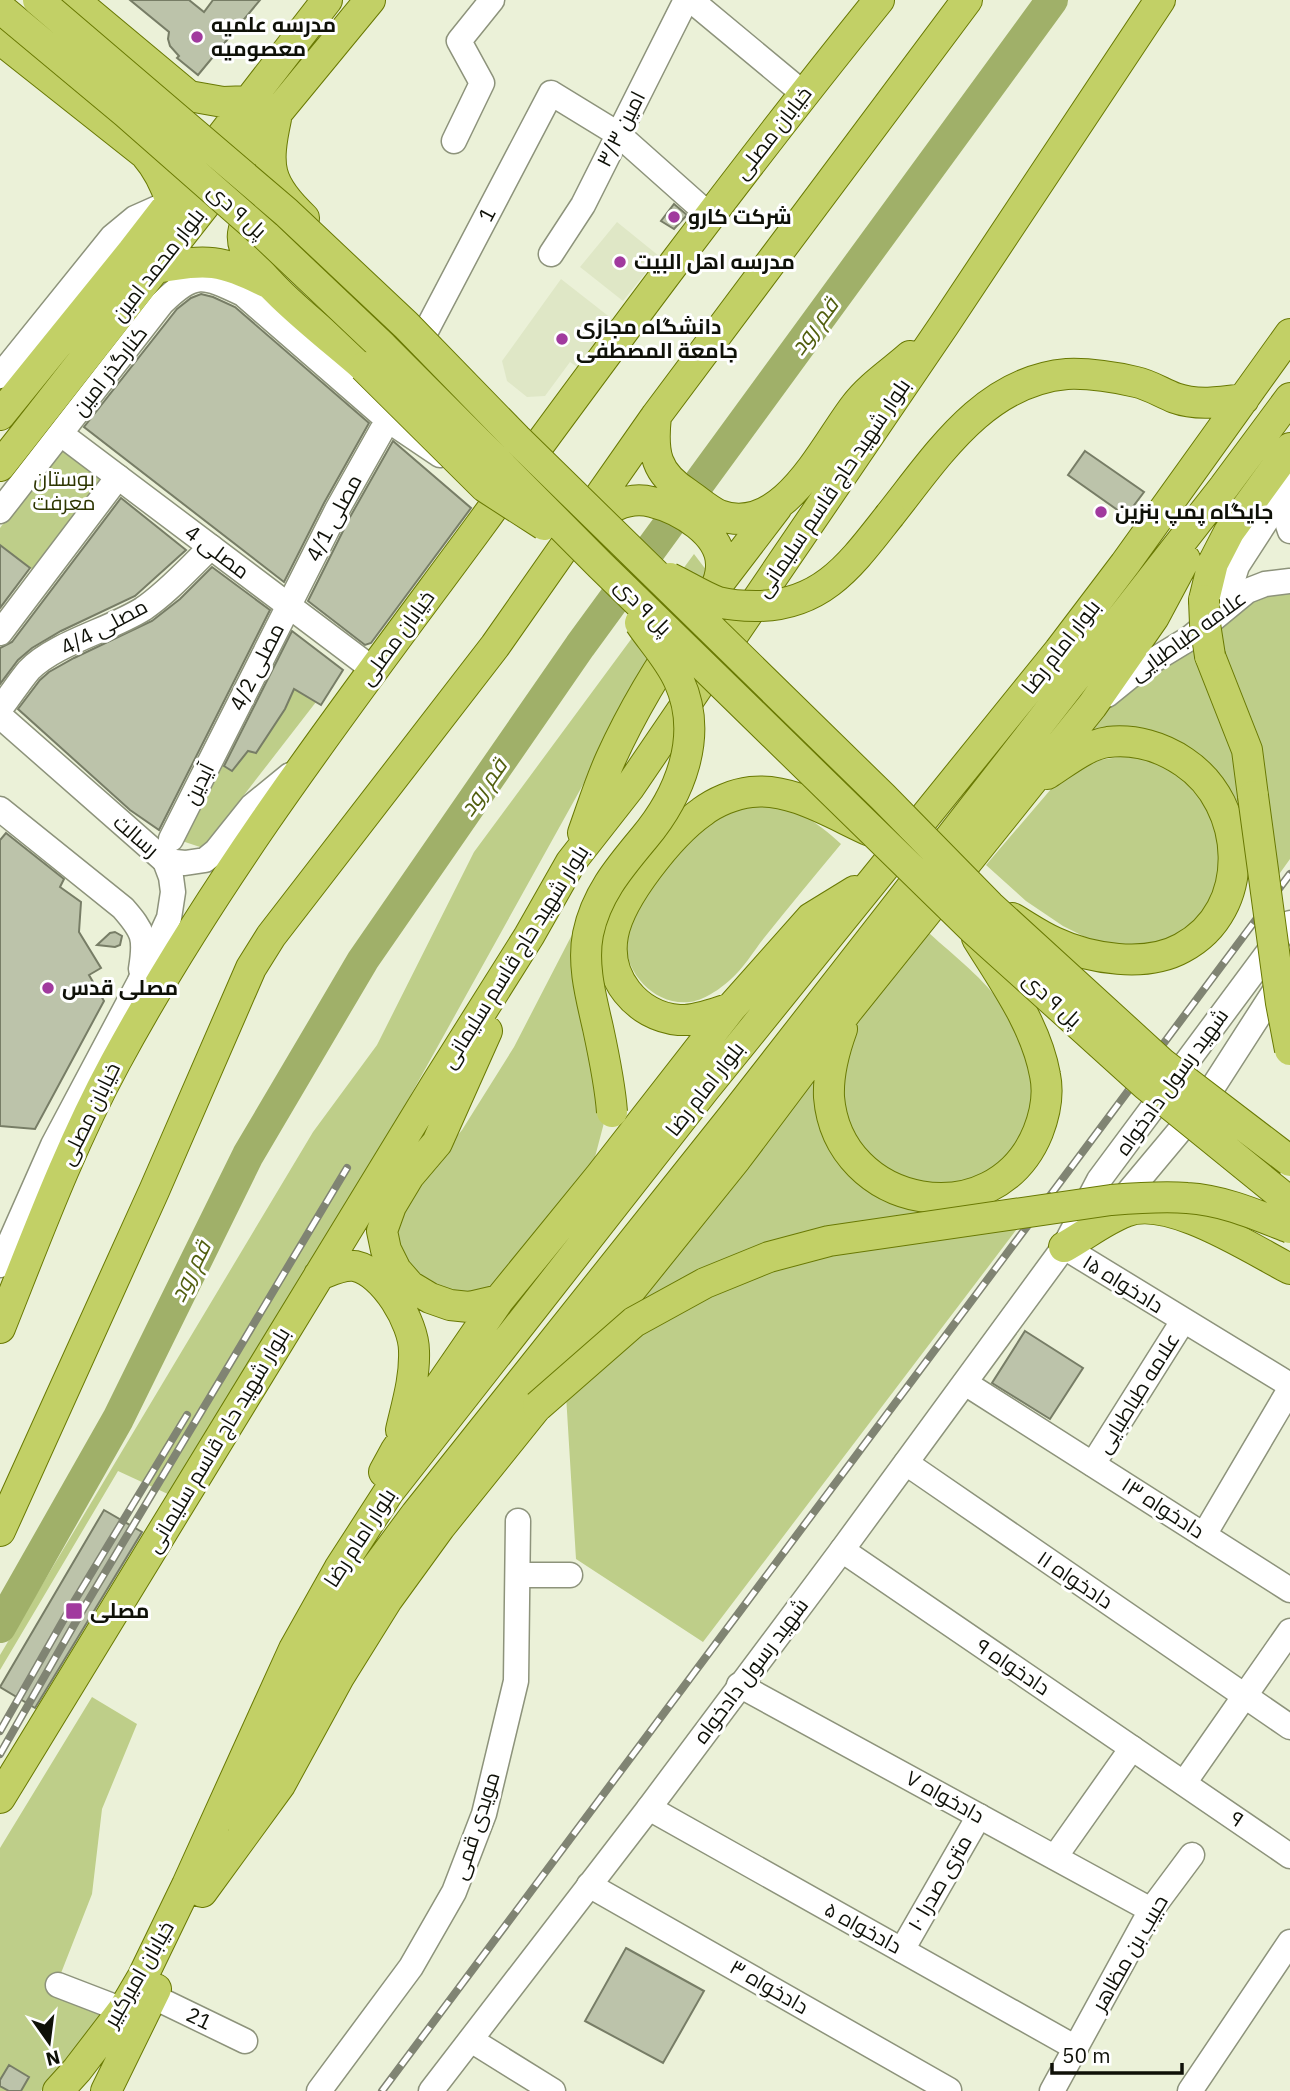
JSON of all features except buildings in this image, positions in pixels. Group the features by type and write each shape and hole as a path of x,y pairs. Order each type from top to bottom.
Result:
{"main road":[{"name":"پل ۹ دی","path":"38,0 286,212 406,326 645,565 883,797 981,917 1146,1085 1290,1202"},
{"path":"74,0 189,96 223,102 249,101"},
{"name":"بلوار محمد امین","path":"0,466 144,260 171,202 327,0"},
{"name":"بلوار محمد امین","path":"0,415 277,113 370,0"},
{"name":"خیابان مصلی","path":"0,1328 69,1153 114,1064 198,920 374,670 530,433 709,215 879,0"},
{"path":"584,555 656,416 967,0"},
{"name":"بلوار شهید حاج قاسم سلیمانی","path":"0,1798 529,936 571,862 629,788 944,325 1160,0"},
{"name":"پل ۹ دی","path":"0,8 126,113 266,236 393,356 584,555 870,831 1163,1064 1290,1161"},
{"path":"4,51 145,154 158,169 171,202"},
{"path":"145,154 155,155 174,149 188,135 193,116 189,96"},
{"path":"277,113 269,154 271,175 294,209 530,433"},
{"path":"294,209 269,204 258,209 248,218 243,233 245,248 271,284 364,367 485,487 584,555 678,679 685,700 689,733 687,757 679,783 654,826 612,877 599,900 589,933 586,953 588,983 610,1088 612,1112 609,1146 600,1176"},
{"path":"144,260 215,262 232,266 271,284"},
{"path":"232,266 243,293 271,284"},
{"path":"571,862 611,758 668,654 777,507 802,481 857,404 944,325"},
{"name":"بلوار امام رضا","path":"194,1889 294,1649 338,1569 388,1493 704,1090 1075,629 1125,564 1290,334"},
{"path":"645,565 719,602 743,606 773,606 801,600 828,585 852,563 973,416 996,398 1046,378 1069,374 1112,377 1144,383 1177,399 1198,402 1244,399"},
{"name":"بلوار امام رضا","path":"194,1889 315,1664 370,1577 416,1514 733,1116 1224,487 1290,398"},
{"path":"656,416 653,444 657,462 672,497"},
{"path":"1290,448 1229,532 1213,564 1213,605 1205,624 1210,656 1247,750 1281,1003 1290,1050"},
{"path":"194,1889 280,1786 339,1677 387,1600 440,1527 736,1159 848,1010 1092,706 1154,617 1224,487"},
{"path":"0,1531 154,1191 251,968 271,936 495,646 584,555 613,506 628,501 672,497 713,523 756,517 777,507"},
{"path":"713,523 722,565 719,583"},
{"path":"981,917 1055,943 1109,958 1144,960 1182,948 1211,925 1226,898 1235,850 1230,823 1216,793 1200,773 1174,755 1145,744 1108,742 1081,752 1027,788"},
{"path":"731,1008 703,1017 680,1020 646,1010 632,999 619,982 612,964 612,937 620,912 632,892 684,827 702,811 729,798 751,792 778,793 870,831"},
{"path":"338,1569 367,1501 396,1450 499,1300 731,1008 811,918 871,883"},
{"path":"848,1010 834,1052 829,1100 840,1133 860,1167 905,1194 931,1200 954,1198 998,1182 1017,1166 1031,1148 1046,1100 1046,1077 1039,1051 981,917"},
{"path":"499,1300 469,1307 450,1305 410,1286 396,1270 386,1250 382,1231 391,1206 409,1176 437,1143 529,936"},
{"path":"1286,973 1290,1009"},
{"path":"1290,1193 1278,1219 1279,1246 1290,1267"},
{"path":"538,1406 634,1322 705,1283 769,1257 828,1241 1111,1200 1157,1197 1189,1198 1230,1206 1290,1228"},
{"path":"1064,1247 1127,1211 1151,1208 1187,1215 1290,1267"},
{"path":"319,1275 353,1265 363,1269 379,1281 393,1297 406,1319 414,1347 413,1380 396,1450"},
{"name":"خیابان امیرکبیر","path":"106,2091 152,1996 194,1889"},
{"name":"خیابان امیرکبیر","path":"58,2091 124,2010 194,1889"}],"street":[{"path":"454,141 482,83 459,41 492,0"},
{"path":"689,0 804,94"},
{"name":"امین ۳/۳","path":"551,254 583,205 689,0"},
{"name":"1","path":"424,335 551,93 618,135"},
{"path":"618,135 709,215"},
{"path":"0,376 113,237 135,218 171,202"},
{"name":"کنارگذر امین","path":"0,511 162,303 179,287 198,279 208,279 243,293 388,420 465,473 483,478 501,474 509,469 520,453 522,435 530,433"},
{"name":"مصلی 4/1","path":"288,606 382,430"},
{"name":"مصلی 4","path":"61,434 374,670"},
{"path":"0,633 118,477"},
{"path":"1213,605 1290,484"},
{"path":"1290,496 1290,531"},
{"name":"مصلی 4/4","path":"0,709 30,669 157,599 211,547"},
{"name":"علامه طباطبایی","path":"1092,706 1139,669 1190,638 1213,605 1265,584 1290,581"},
{"name":"مصلی 4/2","path":"226,729 288,606"},
{"name":"رسالت","path":"0,716 165,852 185,863 205,860 216,851 252,806 309,760"},
{"name":"آیدین","path":"165,852 226,729"},
{"path":"0,808 123,908 138,925 145,944 139,983"},
{"name":"خیابان مصلی","path":"0,1265 52,1145 139,983 169,918 173,892 165,852"},
{"name":"شهید رسول دادخواه","path":"431,2091 649,1808 906,1464 1064,1247 1099,1180 1290,923"},
{"name":"شهید رسول دادخواه","path":"1064,1247 1126,1195 1202,1104 1286,973"},
{"name":"دادخواه ۱۵","path":"1064,1247 1290,1387"},
{"name":"علامه طباطبایی","path":"1093,1464 1183,1321"},
{"name":"دادخواه ۱۳","path":"965,1383 1290,1590"},
{"path":"1204,1535 1290,1387"},
{"name":"دادخواه ۱۱","path":"906,1464 1290,1727"},
{"name":"مویدی قمی","path":"319,2091 411,1967 454,1892 484,1814 516,1681 518,1521"},
{"name":"دادخواه ۹","path":"842,1550 1184,1783"},
{"path":"518,1575 570,1575"},
{"path":"1184,1783 1290,1631"},
{"name":"دادخواه ۷","path":"739,1685 1152,1910"},
{"path":"1055,1857 1132,1748"},
{"name":"۹","path":"1184,1783 1290,1856"},
{"name":"دادخواه ۵","path":"649,1808 1076,2048"},
{"name":"۱۰ متری صدرا","path":"902,1950 979,1816"},
{"name":"حبیب بن مظاهر","path":"1052,2091 1152,1910 1192,1855"},
{"name":"دادخواه ۳","path":"589,1885 949,2090"},
{"path":"1190,2091 1290,1942"},
{"path":"58,1985 124,2010"},
{"name":"21","path":"152,1996 245,2041"},
{"path":"471,2040 547,2090"}],"shaded area":[{"name":"مدرسه اهل البیت","path":"617,222 659,256 623,301 580,267"},
{"name":"دانشگاه مجازی جامعة المصطفی","path":"561,279 616,322 580,369 570,362 545,396 527,397 507,381 502,361"}],"green space":[{"name":"بوستان معرفت","path":"61,446 106,483 37,573 0,545 0,528"},
{"path":"694,554 713,579 650,664 368,1172 170,1495 118,1471 0,1670 0,1655 313,1132 377,1045 474,852"},
{"path":"1290,590 1290,859 1275,880 1218,631 1250,600"},
{"path":"1195,647 1233,747 1241,809 1236,811 1204,764 1076,741 1120,695"},
{"path":"294,689 316,702 203,848 179,840 215,760 232,771 248,751 256,753 285,709"},
{"path":"1132,755 1169,764 1192,779 1220,829 1221,877 1201,920 1157,945 1099,944 1063,926 1026,901 986,865 1063,775 1100,760"},
{"path":"757,804 793,811 822,828 841,844 730,980 711,994 694,1001 676,1002 664,998 644,984 630,963 626,951 629,926 661,875 702,829 734,810"},
{"path":"577,925 605,1119 595,1157 575,1189 499,1283 482,1293 430,1291 394,1250 399,1211 419,1181 462,1130 514,1047"},
{"path":"929,933 979,978 1004,1008 1026,1054 1034,1091 1027,1125 1017,1144 1004,1159 987,1171 948,1184 905,1180 872,1162 842,1113 844,1054 851,1033 870,1003"},
{"path":"821,1056 817,1086 897,1203 932,1212 622,1317"},
{"path":"1023,1221 703,1642 576,1559 566,1395 646,1328 762,1271 840,1251"},
{"path":"92,1697 137,1724 102,1809 92,1894 54,1991 110,2015 52,2075 41,2091 0,2091 0,1848"}],"waterway":[{"name":"قم رود","path":"0,1627 118,1419 248,1155 363,960 580,646 1052,0"}],"railway":[{"path":"382,2091 1290,874"},
{"path":"0,1754 82,1611 347,1168"},
{"path":"0,1731 72,1605 187,1415"}],"place":[{"name":"مدرسه علمیه معصومیه","path":"197,37"},
{"name":"شرکت کارو","path":"674,217"},
{"name":"مدرسه اهل البیت","path":"620,262"},
{"name":"دانشگاه مجازی جامعة المصطفی","path":"562,339"},
{"name":"جایگاه پمپ بنزین","path":"1101,512"},
{"name":"مصلی قدس","path":"48,988"},
{"name":"مصلی","path":"74,1611"}]}
